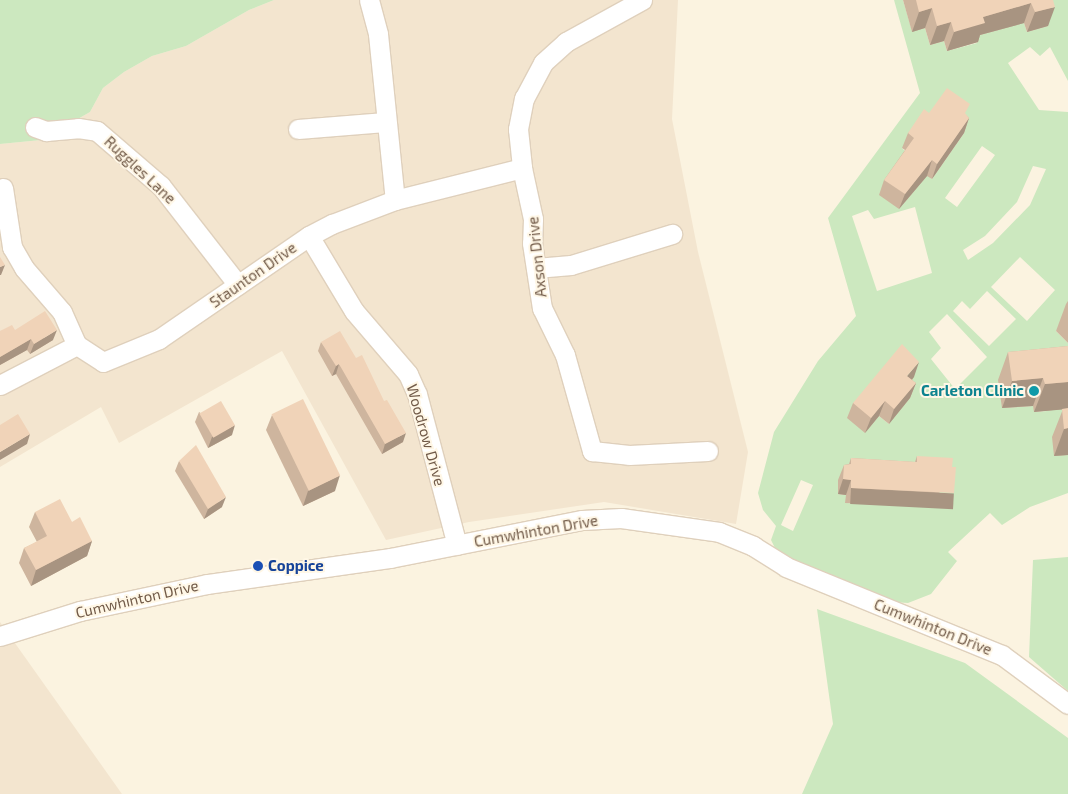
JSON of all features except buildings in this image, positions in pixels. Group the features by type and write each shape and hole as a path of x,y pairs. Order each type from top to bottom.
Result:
{"street":[{"path":"369,0 378,34 385,122 395,200"},
{"name":"Axson Drive","path":"642,0 581,32 543,63 524,98 518,128 522,168 534,219 536,268 542,308 565,355 592,451 629,455 708,451"},
{"path":"298,129 385,122"},
{"name":"Ruggles Lane","path":"35,127 46,131 78,128 97,131 161,186 238,285"},
{"name":"Staunton Drive","path":"77,346 103,362 159,339 309,236 395,200 522,168"},
{"path":"0,385 77,346 62,312 24,268 4,230 3,188"},
{"path":"536,268 571,265 672,234"},
{"name":"Woodrow Drive","path":"309,236 354,311 408,374 418,394 457,545"},
{"name":"Cumwhinton Drive","path":"0,636 80,611 207,584 332,567 582,520 622,518 719,532 753,546 786,567 1002,655 1068,704"}],"shaded area":[{"path":"274,0 678,0 672,119 698,252 748,452 736,524 604,502 469,522 386,540 282,351 119,443 101,407 0,467 0,144 41,140 90,112 103,88 124,72 152,56 186,46 249,10"},
{"path":"0,622 122,794 0,794"}],"green space":[{"path":"0,0 274,0 249,10 186,46 152,56 124,72 103,88 90,112 41,140 0,144"},
{"path":"894,0 903,0 912,31 925,28 930,45 944,41 947,51 977,43 976,36 1001,29 1022,17 1027,32 1048,26 1041,0 1068,0 1068,81 1050,47 1040,56 1030,47 1008,63 1039,110 1068,112 1068,315 1056,331 1068,343 1068,371 1002,408 1033,406 1035,412 1047,411 1046,405 1068,411 1068,493 1030,507 1002,525 990,513 948,552 957,561 931,594 908,603 894,602 778,554 771,540 776,526 763,510 758,493 774,432 818,361 856,316 828,218 920,93","holes":["964,133 932,179 902,148","982,146 995,155 957,207 945,198","1033,166 1046,169 1030,205 993,243 968,260 963,250 985,236 1017,202","915,207 932,273 877,291 852,216 868,210 874,219","1020,257 1055,290 1027,321 991,287","987,291 1016,319 989,346 953,311 962,301 970,309","947,314 987,357 955,389 931,359 941,348 929,332","902,391 889,424 879,416","801,480 813,485 793,531 781,525","838,480 949,508 846,503 846,495 838,494"]},
{"path":"1068,557 1068,691 1029,657 1033,560"},
{"path":"817,609 965,663 1068,738 1068,794 802,794 833,724"}],"place":[{"name":"Carleton Clinic","path":"1034,391"},
{"name":"Coppice","path":"258,566"}]}
